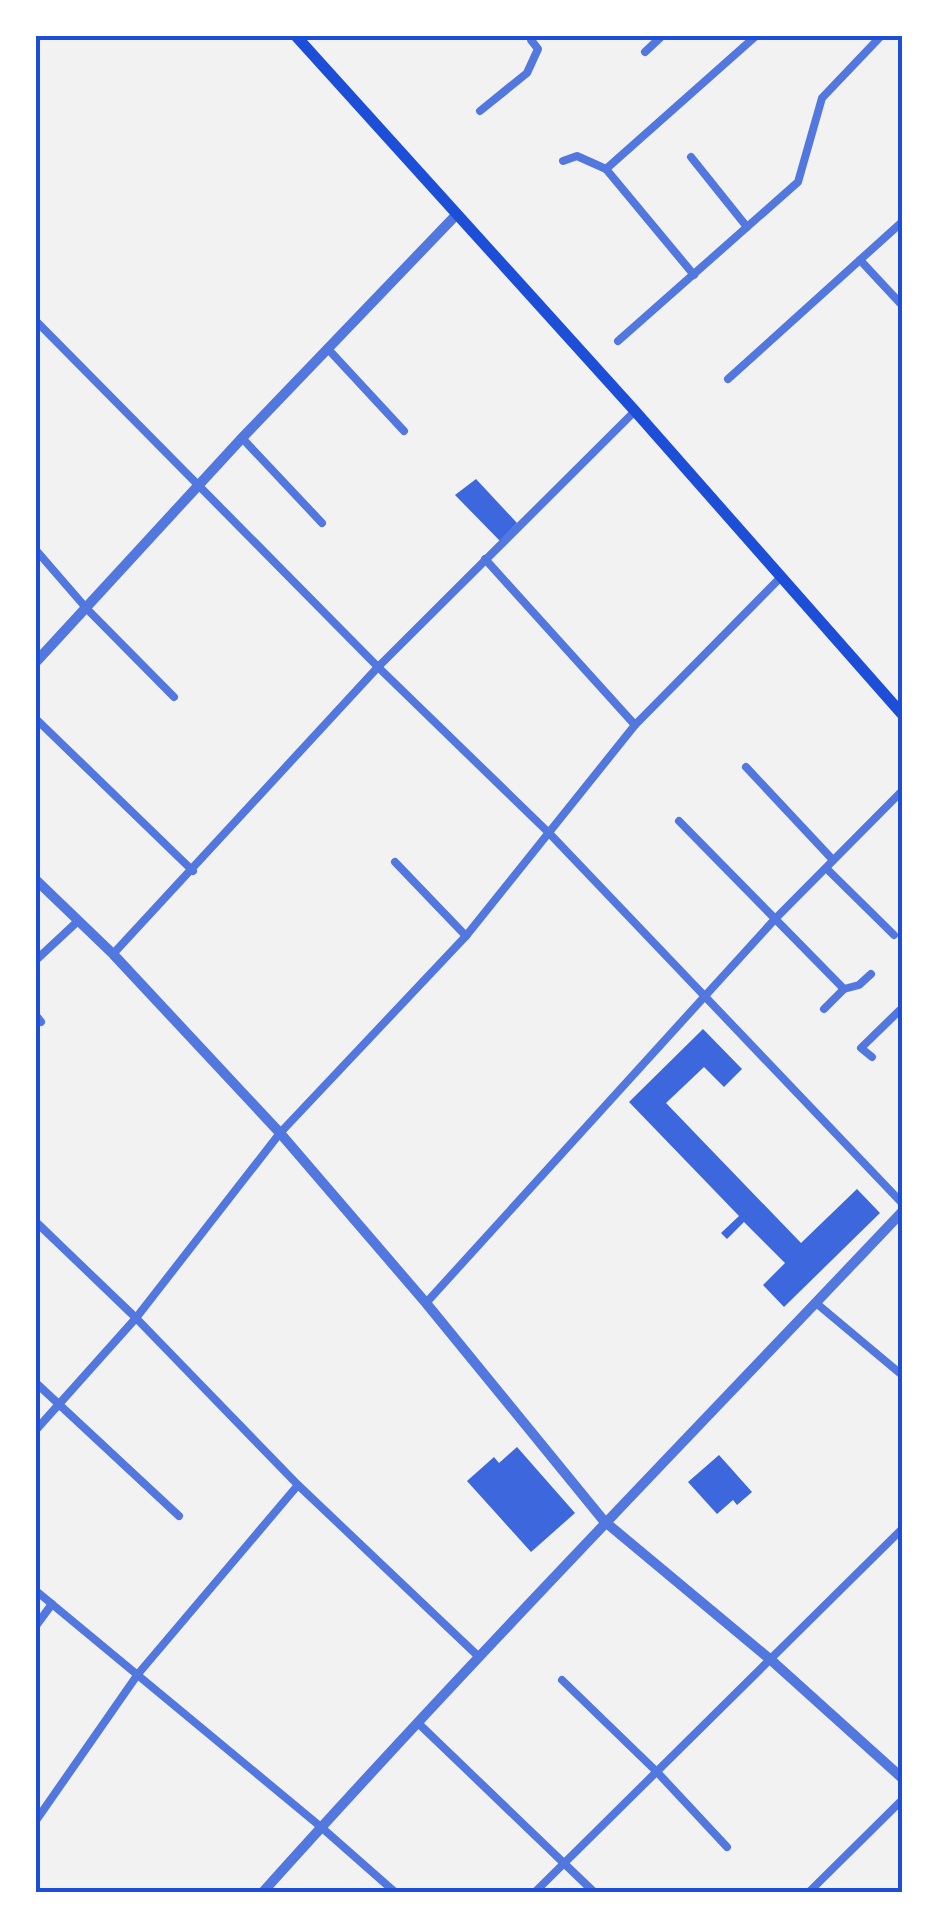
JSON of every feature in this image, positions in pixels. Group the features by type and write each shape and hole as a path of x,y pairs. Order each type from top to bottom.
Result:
{"main road":[{"path":"294,35 635,411 902,714"}],"street":[{"path":"480,112 528,73 538,50 530,40 533,35"},
{"path":"645,52 663,35"},
{"path":"606,169 758,35"},
{"path":"618,341 798,182 822,98 882,35"},
{"path":"563,162 577,156 606,169 694,274"},
{"path":"690,157 748,227"},
{"path":"35,663 242,438 457,214"},
{"path":"728,379 902,222"},
{"path":"860,260 900,303"},
{"path":"35,320 378,667 550,834 902,1203"},
{"path":"328,349 404,430"},
{"path":"113,954 378,667 635,411"},
{"path":"242,438 322,523"},
{"path":"35,549 87,609 174,697"},
{"path":"485,558 635,725"},
{"path":"35,1431 136,1318 280,1133 466,936 635,725 782,576"},
{"path":"35,718 193,871"},
{"path":"746,767 833,860"},
{"path":"426,1303 776,919 902,790"},
{"path":"679,821 844,989"},
{"path":"394,862 466,936"},
{"path":"826,868 894,935"},
{"path":"35,879 113,954 280,1133 426,1303 604,1521 771,1660 902,1778"},
{"path":"35,961 78,921"},
{"path":"824,1009 844,989 859,985 871,974"},
{"path":"872,1058 861,1048 902,1008"},
{"path":"262,1893 604,1521 902,1212"},
{"path":"35,1221 136,1318 298,1485 478,1656"},
{"path":"816,1303 902,1375"},
{"path":"35,1382 180,1516"},
{"path":"35,1822 138,1674 298,1485"},
{"path":"534,1893 902,1528"},
{"path":"35,1590 396,1893"},
{"path":"35,1627 52,1604"},
{"path":"562,1680 727,1847"},
{"path":"418,1723 596,1893"},
{"path":"808,1893 902,1800"}],"building":[{"path":"476,479 517,523 500,541 455,495"},
{"path":"703,1029 742,1069 724,1087 704,1067 666,1103 801,1243 857,1189 880,1213 784,1307 763,1285 785,1263 744,1222 727,1239 721,1233 739,1216 629,1102"},
{"path":"517,1447 575,1513 531,1552 467,1481 494,1457 499,1463"},
{"path":"719,1455 752,1492 737,1505 733,1500 717,1514 688,1482"}]}
